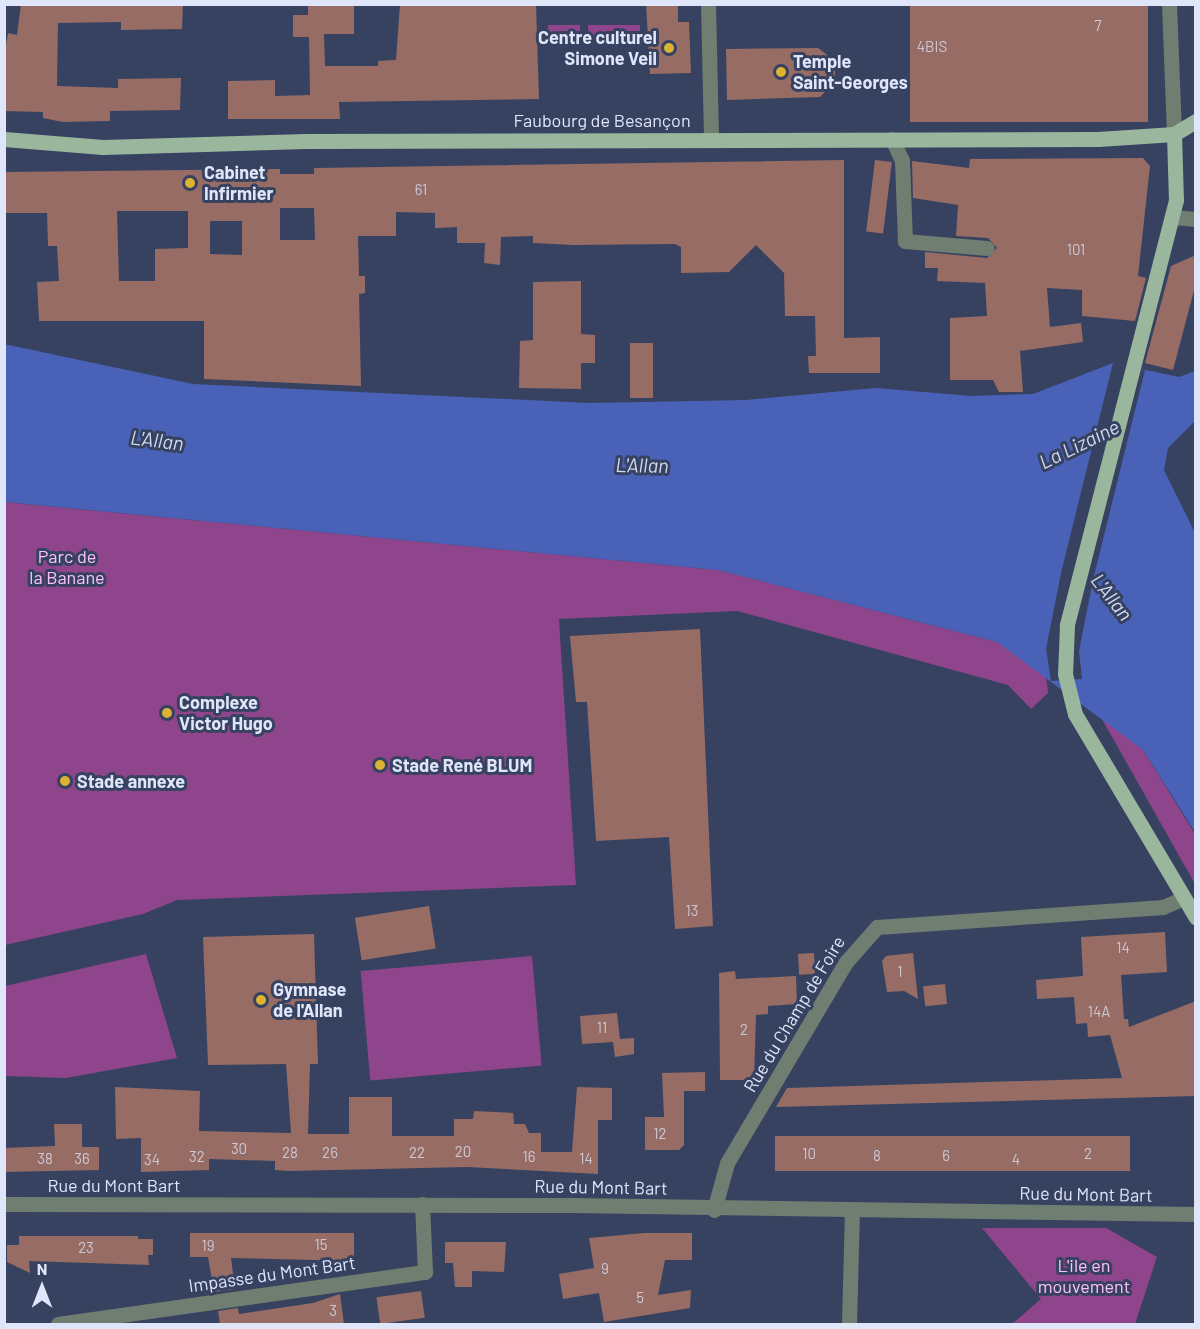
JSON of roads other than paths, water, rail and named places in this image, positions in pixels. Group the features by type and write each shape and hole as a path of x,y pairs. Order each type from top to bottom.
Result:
{"main road":[{"name":"Faubourg de Besançon","path":"4,139 103,147 711,139 892,139 1174,134 1196,121"},
{"path":"1174,134 1173,217 1131,366 1066,625 1065,674 1075,714 1196,918"}],"street":[{"path":"708,4 711,139"},
{"path":"1169,4 1174,134"},
{"path":"892,139 902,160 905,241 987,248"},
{"path":"1173,217 1196,219"},
{"name":"Rue du Champ de Foire","path":"714,1210 727,1163 867,934 889,923 1163,907 1183,898"},
{"name":"Rue du Mont Bart","path":"4,1204 422,1204 852,1212 1196,1214"},
{"name":"Impasse du Mont Bart","path":"58,1324 425,1272 422,1204"},
{"path":"849,1324 852,1212"}],"water":[{"path":"4,344 193,384 589,403 746,400 876,388 971,396 1033,394 1113,363 1179,377 1195,371 1195,421 1168,448 1164,470 1195,533 1195,832 1143,750 997,642 718,570 5,502"}],"place":[{"name":"Centre culturel Simone Veil","path":"669,48"},
{"name":"Temple Saint-Georges","path":"781,72"},
{"name":"Cabinet Infirmier","path":"190,183"},
{"name":"Complexe Victor Hugo","path":"167,713"},
{"name":"Stade René BLUM","path":"380,765"},
{"name":"Stade annexe","path":"65,781"},
{"name":"Gymnase de l'Allan","path":"261,1000"}],"water label":[{"name":"L'Allan","path":"157,440"},
{"name":"La Lizaine","path":"1079,444"},
{"name":"L'Allan","path":"642,465"},
{"name":"L'Allan","path":"1112,597"}],"park label":[{"name":"Parc de la Banane","path":"67,567"},
{"name":"L'ile en mouvement","path":"1084,1276"}]}
